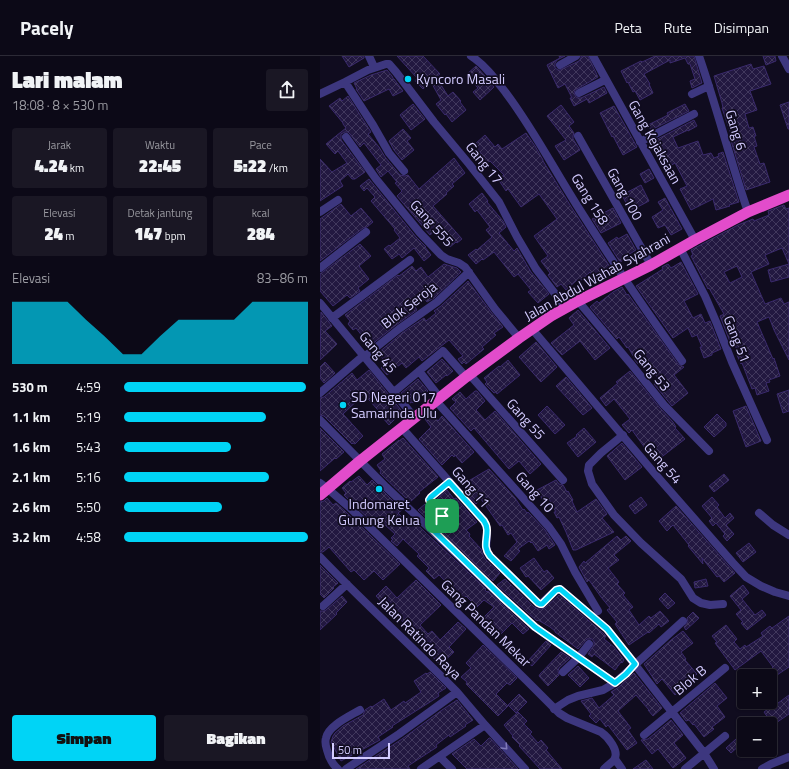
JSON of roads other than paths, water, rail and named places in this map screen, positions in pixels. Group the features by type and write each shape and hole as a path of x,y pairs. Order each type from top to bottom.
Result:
{"highway":[{"name":"Jalan Abdul Wahab Syahrani","path":"323,489 468,376 551,316 748,212 789,195"}],"street":[{"path":"320,94 374,67 369,56"},
{"name":"Gang 158","path":"471,56 477,60 494,78 520,113 624,278 682,361"},
{"path":"560,65 576,56"},
{"name":"Gang Kejaksaan","path":"593,56 695,240"},
{"name":"Gang 6","path":"699,56 748,212"},
{"path":"782,56 789,69"},
{"name":"Gang 17","path":"374,67 388,64 396,72 434,122 470,164 499,202 536,269 566,308"},
{"path":"579,93 605,80"},
{"path":"345,82 389,152 404,171"},
{"path":"692,94 709,86"},
{"path":"640,142 694,114"},
{"name":"Gang 100","path":"578,136 650,265"},
{"name":"Gang 555","path":"346,137 376,179 420,233 441,255 447,259 459,263 469,272 495,309 519,338"},
{"path":"320,212 338,200"},
{"path":"320,268 366,232"},
{"name":"Gang 51","path":"680,248 705,296 732,362 767,440"},
{"path":"332,318 410,260"},
{"name":"Blok Seroja","path":"320,393 399,329 437,302 469,272"},
{"name":"Gang 53","path":"578,302 664,405 709,451"},
{"name":"Gang 45","path":"320,303 415,418"},
{"name":"Gang 54","path":"532,329 661,481 746,577 761,586 789,596"},
{"name":"Gang 55","path":"419,371 444,351 563,480"},
{"path":"394,392 419,371"},
{"name":"Gang 10","path":"419,371 438,400 549,527 561,544 575,572 598,611"},
{"path":"320,420 360,461 535,627 615,683"},
{"name":"Gang 11","path":"402,428 484,521 487,526 486,551 538,603 542,604 556,590 560,589 607,629 635,664"},
{"path":"623,435 589,465 588,471 592,484 614,515 641,543 681,579 693,598 701,603 710,605 723,604"},
{"path":"433,530 442,517 429,500 449,482"},
{"name":"Gang Pandan Mekar","path":"323,489 349,507 554,708 566,718 601,732 614,748 616,753 615,759 622,769"},
{"path":"759,513 773,525 789,535"},
{"name":"Jalan Ratindo Raya","path":"320,557 457,692 399,734 346,769"},
{"path":"323,606 346,584"},
{"path":"554,708 568,700 603,690 615,683 683,621"},
{"path":"563,672 578,658 589,644"},
{"path":"635,664 714,769"},
{"name":"Blok B","path":"644,735 725,668"},
{"path":"457,692 525,769"},
{"path":"338,769 328,757 326,738 328,732 332,727 360,710"},
{"path":"421,769 485,725"},
{"path":"685,769 725,736"},
{"path":"440,757 452,769"},
{"path":"762,769 789,757"},
{"path":"604,769 615,759"}],"place":[{"name":"Kyncoro Masali","path":"408,79"},
{"name":"SD Negeri 017 Samarinda Ulu","path":"343,405"},
{"name":"Indomaret Gunung Kelua","path":"379,489"}]}
